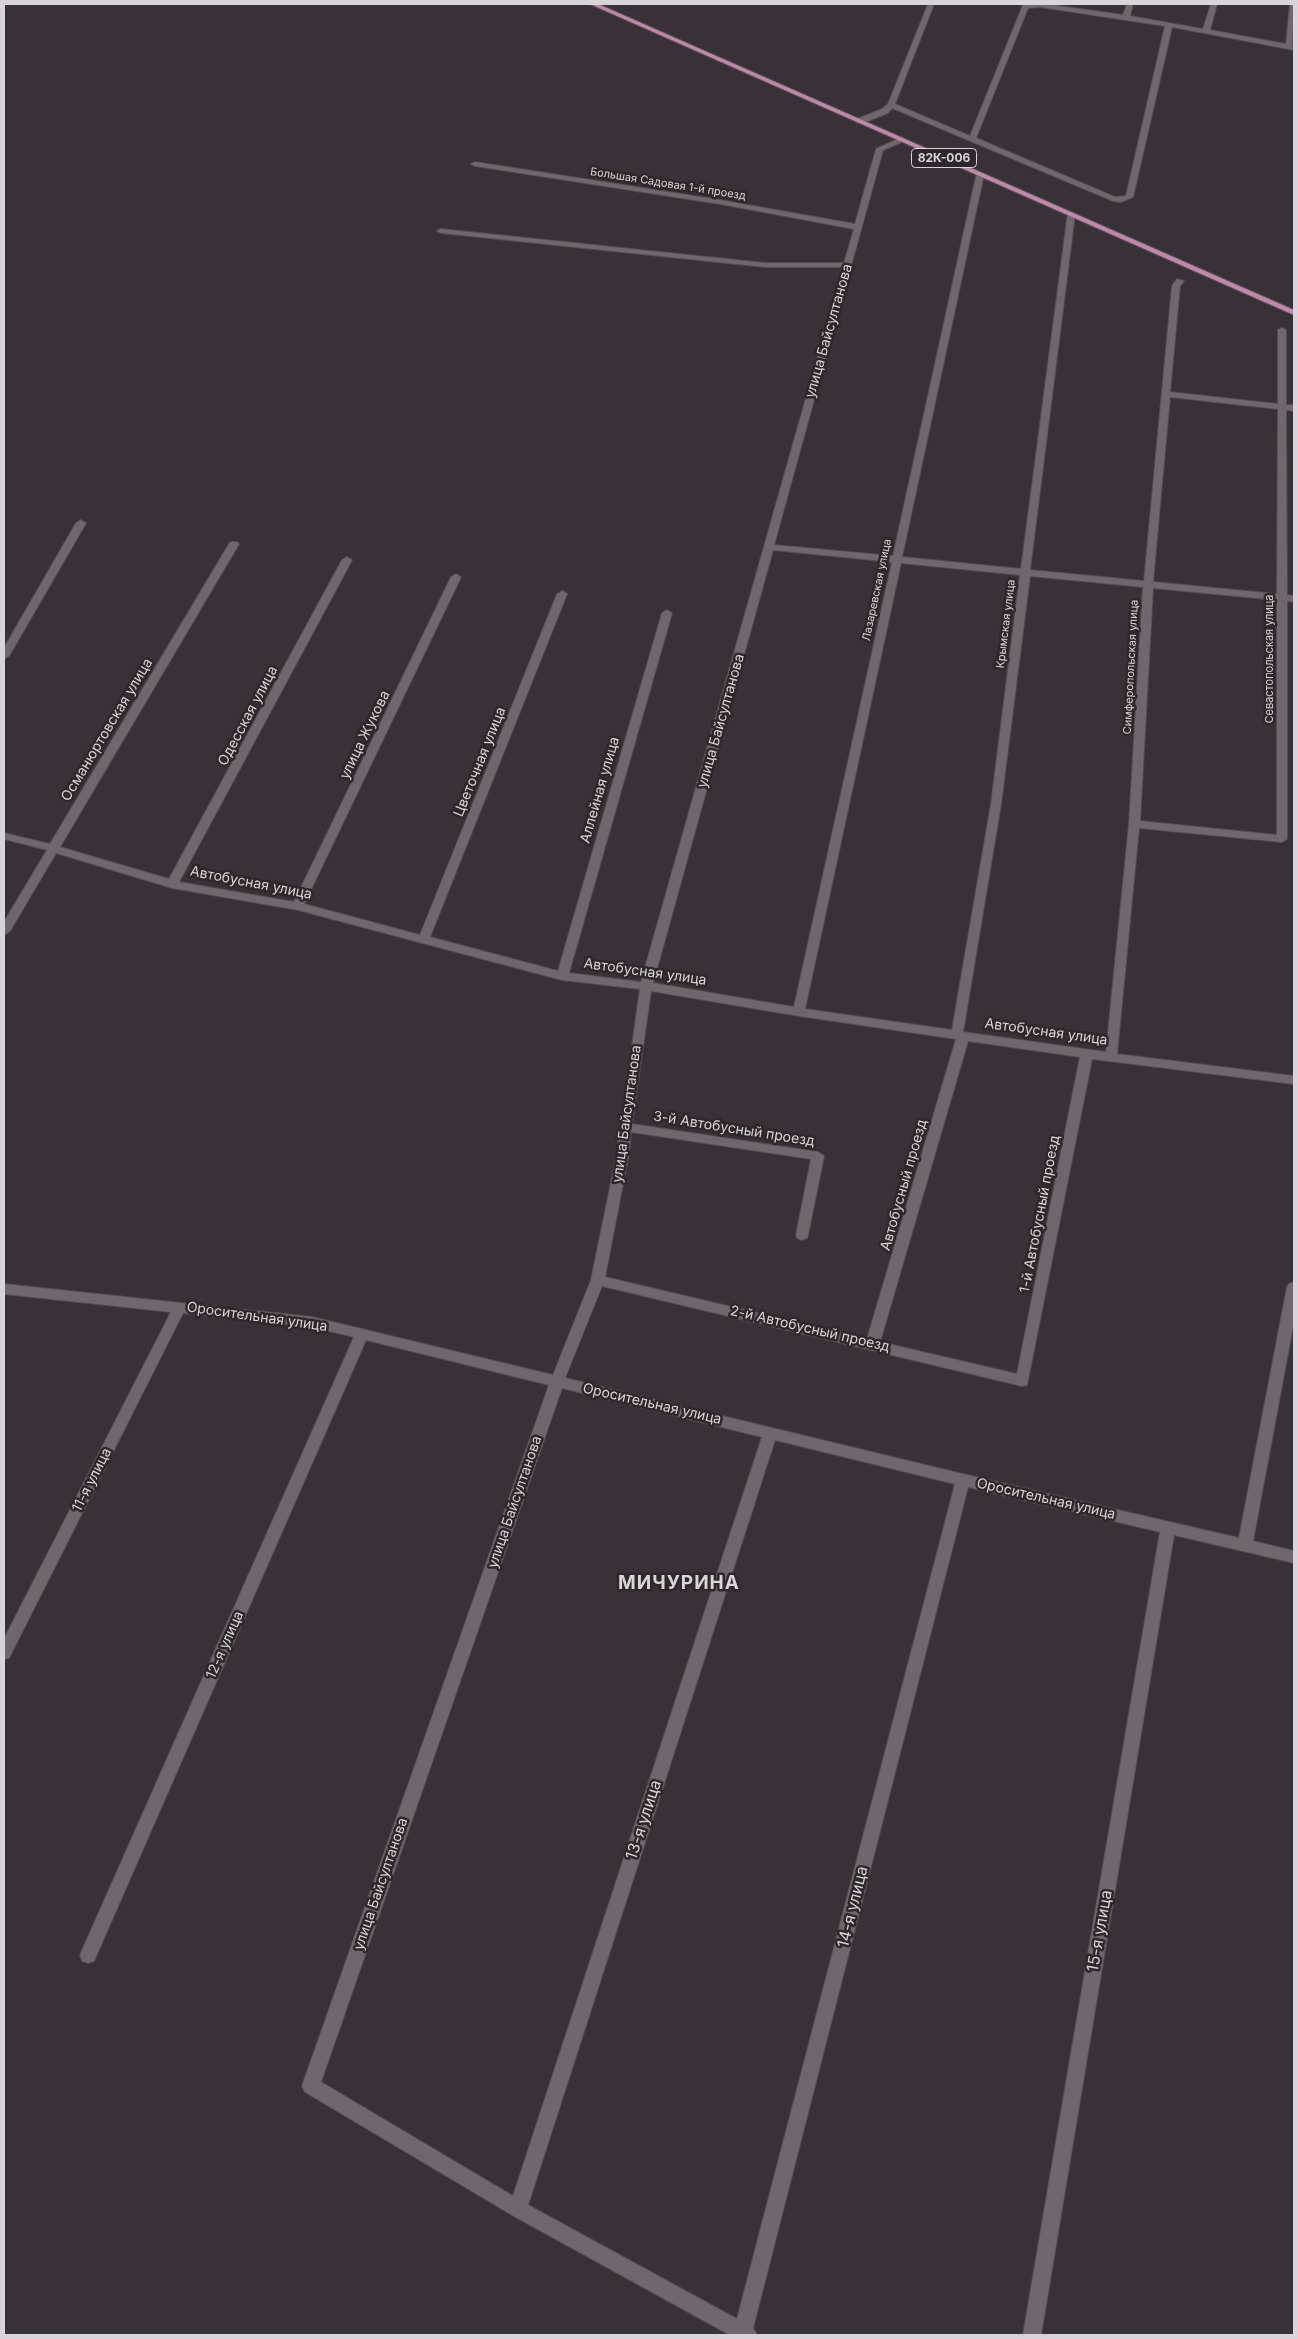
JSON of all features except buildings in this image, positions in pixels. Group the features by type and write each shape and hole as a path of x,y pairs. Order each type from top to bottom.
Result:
{"main road":[{"name":"82К-006","path":"593,4 1294,313"}],"street":[{"path":"860,121 886,111 891,105 931,4"},
{"path":"1126,17 1130,4"},
{"path":"1206,32 1214,4"},
{"path":"972,139 1025,6 1040,5 1126,17 1291,47 1293,4"},
{"path":"891,105 1113,199 1129,198 1169,26"},
{"name":"улица Байсултанова","path":"518,2209 311,2086 557,1382 598,1280 623,1153 625,1127 646,986 880,149 903,140"},
{"name":"Большая Садовая 1-й проезд","path":"475,164 720,202 858,227"},
{"name":"Лазаревская улица","path":"799,1012 980,174"},
{"name":"Крымская улица","path":"960,1036 996,804 1071,214"},
{"path":"441,232 765,264 847,265"},
{"name":"Симферопольская улица","path":"1111,1057 1134,824 1148,584 1176,286 1180,281"},
{"name":"Севастопольская улица","path":"1134,824 1282,839 1282,330"},
{"path":"1166,394 1294,408"},
{"path":"4,656 81,523"},
{"name":"Османюртовская улица","path":"4,931 234,544"},
{"path":"770,547 1294,599"},
{"name":"Одесская улица","path":"172,884 348,560"},
{"name":"улица Жукова","path":"298,906 456,577"},
{"name":"Цветочная улица","path":"424,939 562,594"},
{"name":"Аллейная улица","path":"562,976 667,613"},
{"name":"Автобусная улица","path":"4,836 52,848 172,884 298,906 562,976 646,986 799,1012 960,1036 1294,1080"},
{"name":"Автобусный проезд","path":"873,1343 960,1036"},
{"name":"1-й Автобусный проезд","path":"1022,1380 1087,1054"},
{"name":"3-й Автобусный проезд","path":"625,1127 818,1156 802,1236"},
{"name":"2-й Автобусный проезд","path":"598,1280 873,1343 1022,1380"},
{"path":"1245,1545 1294,1287"},
{"name":"Оросительная улица","path":"4,1289 312,1322 963,1480 1294,1557"},
{"name":"11-я улица","path":"4,1653 180,1307"},
{"name":"12-я улица","path":"88,1954 362,1335"},
{"name":"13-я улица","path":"518,2209 771,1432"},
{"name":"14-я улица","path":"744,2334 963,1480"},
{"name":"15-я улица","path":"1032,2335 1168,1527"},
{"path":"518,2209 744,2334"}],"district":[{"name":"МИЧУРИНА","path":"679,1583"}]}
